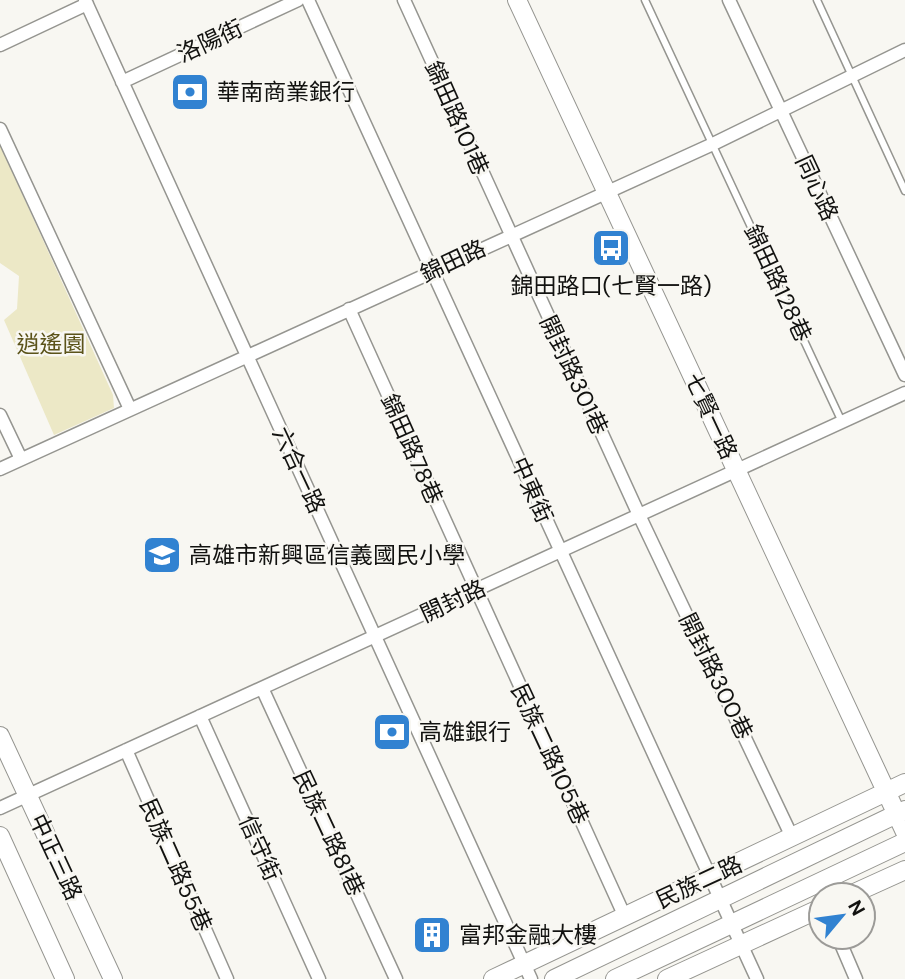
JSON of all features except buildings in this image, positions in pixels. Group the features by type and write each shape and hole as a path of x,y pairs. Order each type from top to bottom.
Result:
{"street":[{"name":"洛陽街","path":"122,82 298,0"},
{"name":"中東街","path":"308,0 757,979"},
{"name":"錦田路101巷","path":"404,0 510,235"},
{"name":"七賢一路","path":"517,0 887,792 901,812 905,832"},
{"name":"同心路","path":"729,0 905,375"},
{"name":"六合一路","path":"86,2 528,972"},
{"path":"0,45 86,2"},
{"name":"錦田路","path":"0,469 713,144 905,50"},
{"path":"0,129 130,410"},
{"name":"開封路301巷","path":"510,235 639,515"},
{"name":"錦田路78巷","path":"349,309 475,590"},
{"name":"開封路","path":"0,808 905,393"},
{"path":"0,415 21,459"},
{"name":"開封路300巷","path":"639,515 792,837"},
{"name":"民族二路105巷","path":"475,590 625,917"},
{"name":"民族二路81巷","path":"262,688 396,979"},
{"name":"信守街","path":"200,716 319,979"},
{"name":"中正三路","path":"0,736 113,979"},
{"name":"民族二路55巷","path":"126,750 227,979"},
{"name":"民族二路","path":"493,979 528,972 625,917 905,783"},
{"name":"民族二路","path":"554,979 901,812"},
{"name":"中正三路","path":"0,836 65,979"},
{"path":"615,979 905,842"},
{"path":"877,883 905,870"},
{"path":"667,979 807,914"},
{"path":"844,951 856,979"}],"lane":[{"name":"錦田路128巷","path":"645,0 842,422"},
{"path":"817,0 905,191"}],"green space":[{"name":"逍遙園","path":"0,145 113,395 114,408 54,435 4,320 17,309 19,276 0,263"}],"place":[{"name":"華南商業銀行","path":"190,92"},
{"name":"錦田路口(七賢一路)","path":"611,248"},
{"name":"高雄市新興區信義國民小學","path":"162,555"},
{"name":"高雄銀行","path":"392,732"},
{"name":"富邦金融大樓","path":"432,935"}]}
